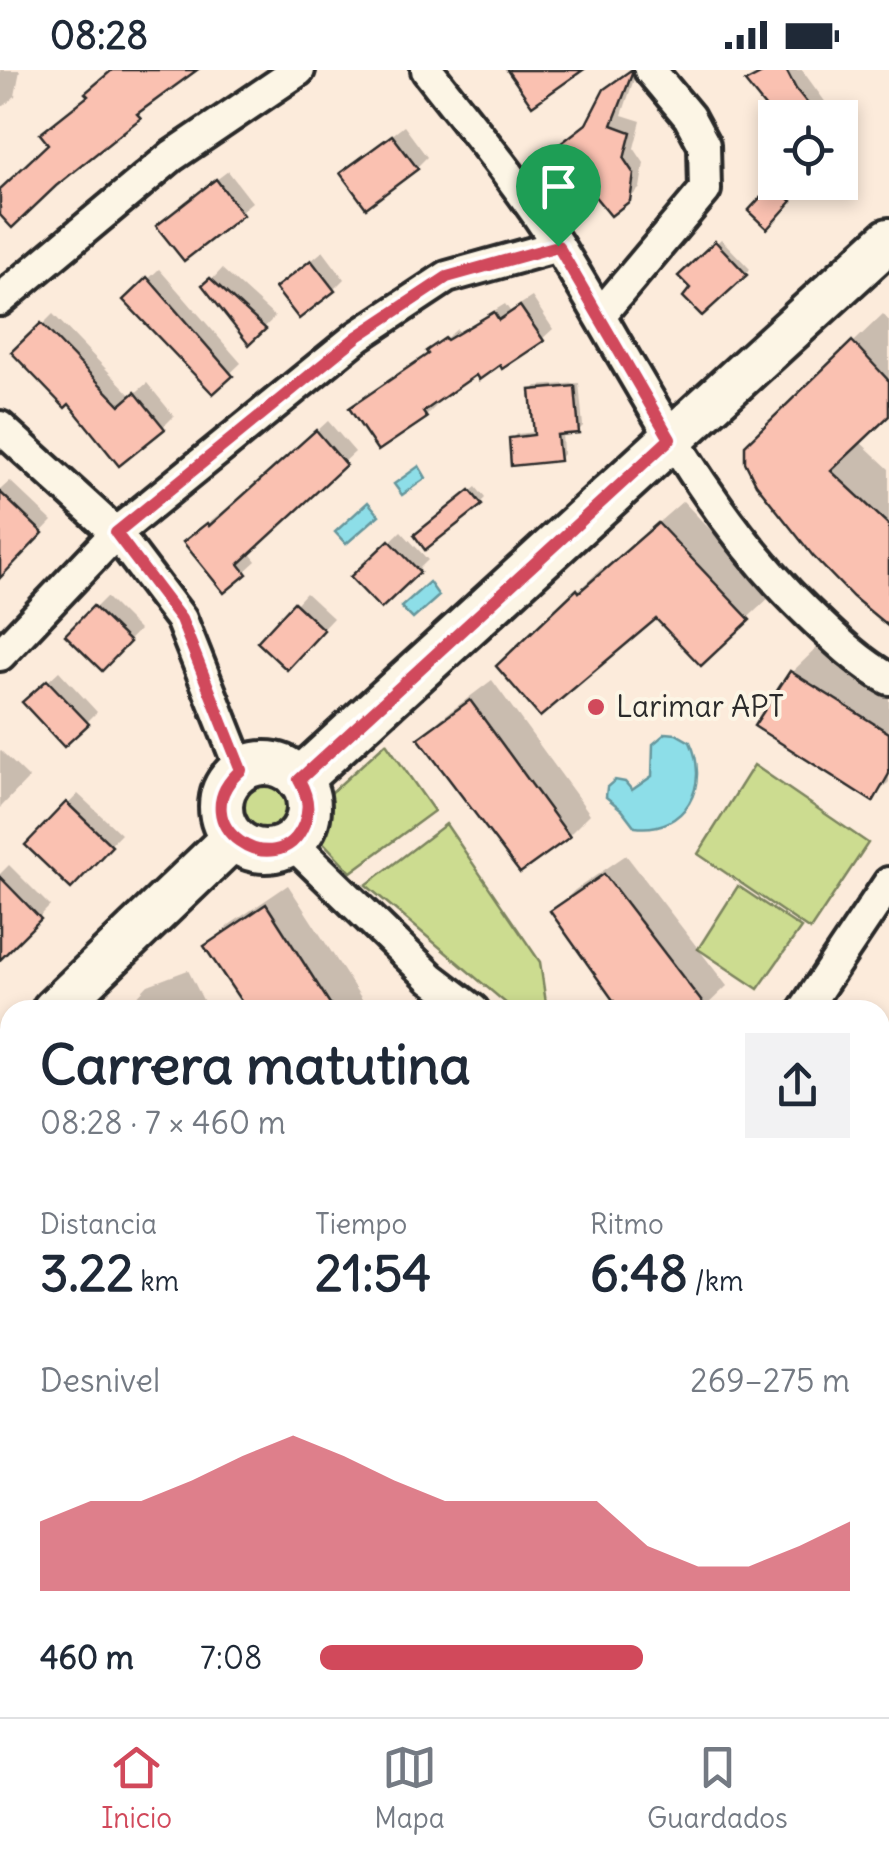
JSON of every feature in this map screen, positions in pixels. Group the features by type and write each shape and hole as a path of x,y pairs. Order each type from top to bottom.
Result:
{"street":[{"path":"0,300 172,156 300,70"},
{"path":"427,70 522,191 600,314 670,439 736,536 779,585 859,662 889,679"},
{"path":"600,314 705,190 704,145 689,116 650,70"},
{"path":"299,780 889,240"},
{"path":"0,654 116,533 358,336 447,277 558,246"},
{"path":"0,427 116,533 181,619 241,770"},
{"path":"272,764 292,772 299,780 308,806 301,832 291,842 280,848 255,850 233,838 221,815 221,802 224,790 241,770 272,764"},
{"path":"64,1000 233,838"},
{"path":"291,842 430,978 460,1000"},
{"path":"811,1000 889,883"}],"green space":[{"path":"386,743 434,811 351,872 323,842 331,793"},
{"path":"754,765 868,843 810,930 698,854"},
{"path":"265,783 281,790 288,806 281,822 265,829 249,822 242,806 249,790"},
{"path":"446,824 540,962 546,1000 502,1000 366,885"},
{"path":"738,886 801,928 758,989 698,949"}],"water":[{"path":"419,466 426,478 402,495 394,484"},
{"path":"368,502 379,515 346,544 335,532"},
{"path":"429,582 439,596 413,619 401,607"},
{"path":"666,733 690,742 697,774 695,789 680,814 668,822 635,827 606,797 607,787 615,780 625,782 632,790 652,776 653,744"}],"building":[{"path":"112,70 197,70 137,114 141,118 56,186 12,228 0,215 0,189 48,144 40,134 88,96 85,93"},
{"path":"507,70 583,70 532,106"},
{"path":"631,70 612,125 631,132 624,159 634,174 630,201 611,216 555,148 586,124 604,89"},
{"path":"768,70 786,70 805,100 760,100 745,82"},
{"path":"392,135 418,169 366,208 340,173"},
{"path":"216,179 243,215 184,261 156,226"},
{"path":"758,200 792,201 767,229 748,211"},
{"path":"715,241 747,275 702,316 683,297 690,288 678,276"},
{"path":"311,260 335,291 299,319 275,288"},
{"path":"147,277 233,376 213,394 123,300"},
{"path":"210,278 266,329 249,345 202,285"},
{"path":"520,306 544,341 502,369 500,365 479,380 476,375 423,412 427,418 378,451 349,408 445,338 494,312 499,320"},
{"path":"41,323 120,405 135,392 165,429 119,466 69,404 65,408 11,352"},
{"path":"852,341 889,381 889,416 831,471 889,525 889,627 813,556 756,484 745,462 745,445"},
{"path":"575,386 579,433 557,435 560,461 511,466 509,438 534,435 530,390"},
{"path":"316,430 346,465 239,564 247,574 224,593 183,542 207,523 209,526"},
{"path":"470,490 482,505 425,550 414,535"},
{"path":"0,492 43,533 0,578"},
{"path":"658,523 750,620 701,666 656,619 540,717 496,666 577,589 579,592"},
{"path":"389,540 420,572 381,609 350,577"},
{"path":"294,602 324,630 287,670 257,642"},
{"path":"93,606 130,642 102,671 65,635"},
{"path":"790,671 889,733 889,774 873,802 754,726"},
{"path":"47,680 89,724 64,747 22,702"},
{"path":"470,700 570,837 520,873 418,738"},
{"path":"66,802 112,846 71,889 25,845"},
{"path":"604,874 700,1000 613,1000 550,911"},
{"path":"0,877 41,919 0,960"},
{"path":"266,904 328,1000 240,1000 204,946"}],"place":[{"name":"Larimar APT","path":"596,707"}],"route":[{"path":"558,246 670,439 299,780 308,806 301,832 291,842 268,851 243,846 233,838 221,815 224,790 241,770 181,619 116,533 358,336 447,277 558,246"}]}
